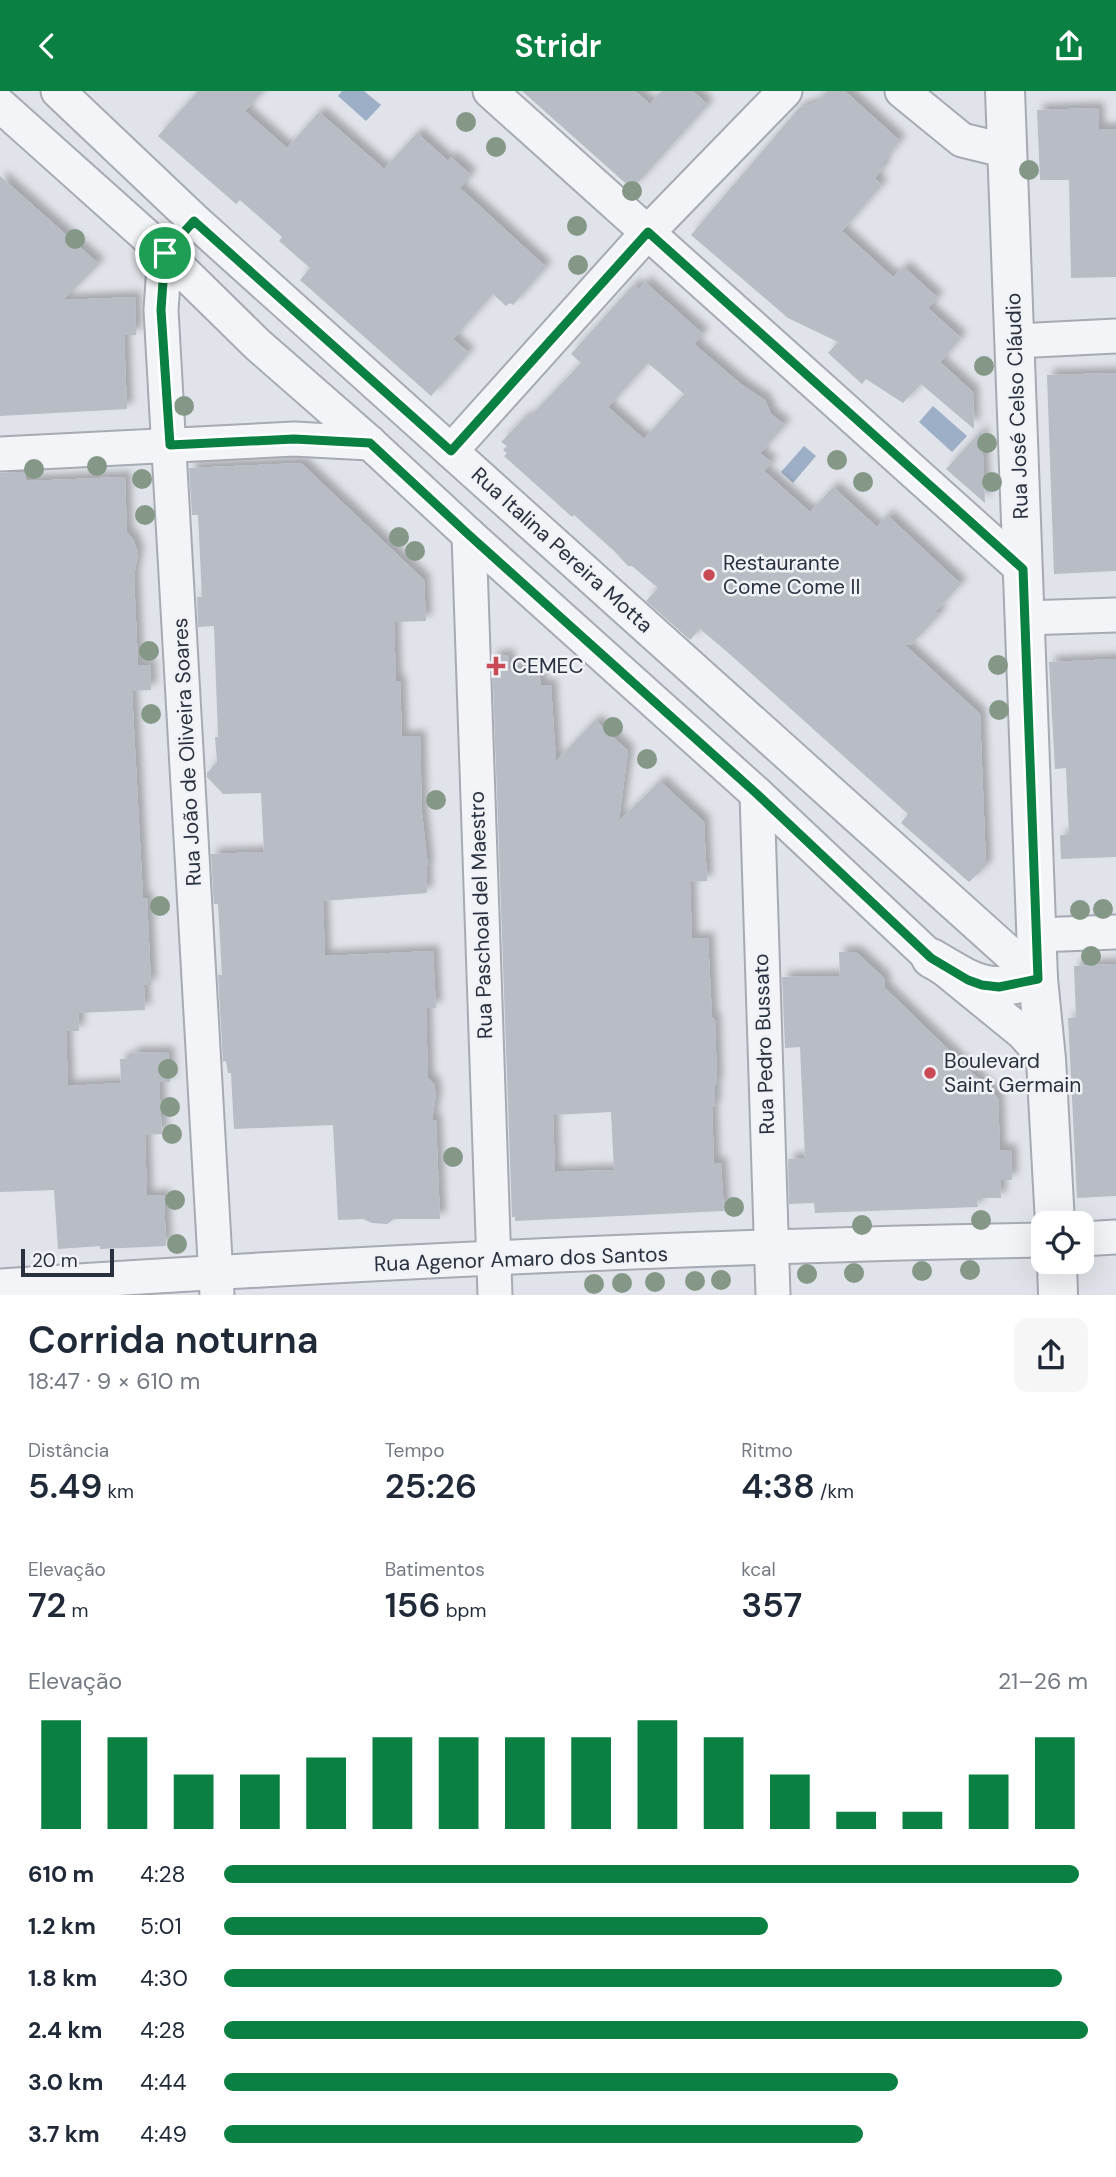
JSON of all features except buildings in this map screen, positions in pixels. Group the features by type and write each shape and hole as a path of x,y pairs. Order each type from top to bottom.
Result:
{"street":[{"name":"Rua Italina Pereira Motta","path":"58,91 194,221 1038,979"},
{"path":"490,91 1023,569"},
{"path":"451,451 648,232 785,91"},
{"path":"902,91 961,140 1007,151"},
{"name":"Rua José Celso Cláudio","path":"1005,91 1036,935 1054,1211"},
{"path":"0,106 165,253 258,345 757,794 931,958 1023,1033 1046,1059"},
{"path":"165,253 194,221"},
{"name":"Rua João de Oliveira Soares","path":"165,253 161,310 216,1283"},
{"path":"1014,341 1116,336"},
{"path":"0,454 294,439 370,443"},
{"name":"Rua Paschoal del Maestro","path":"469,535 495,1295"},
{"path":"1024,618 1116,615"},
{"name":"Rua Pedro Bussato","path":"757,794 773,1295"},
{"path":"1036,935 1116,932"},
{"path":"931,958 968,980 982,985 999,987 1038,979"},
{"path":"1094,1238 1116,1237"},
{"name":"Rua Agenor Amaro dos Santos","path":"0,1286 216,1283 493,1259 1031,1240"},
{"path":"1057,1274 1058,1295"}],"water":[{"path":"342,91 364,91 381,105 366,121 338,96"},
{"path":"933,406 967,436 952,452 919,422"},
{"path":"804,446 816,456 793,483 781,472"}],"place":[{"name":"Restaurante Come Come II","path":"709,575"},
{"name":"CEMEC","path":"496,666"},
{"name":"Boulevard Saint Germain","path":"930,1073"}],"route":[{"path":"194,221 451,451 648,232 1023,569 1038,979 999,987 982,985 968,980 931,958 757,794 370,443 294,439 170,445 161,310 165,253 194,221"}]}
